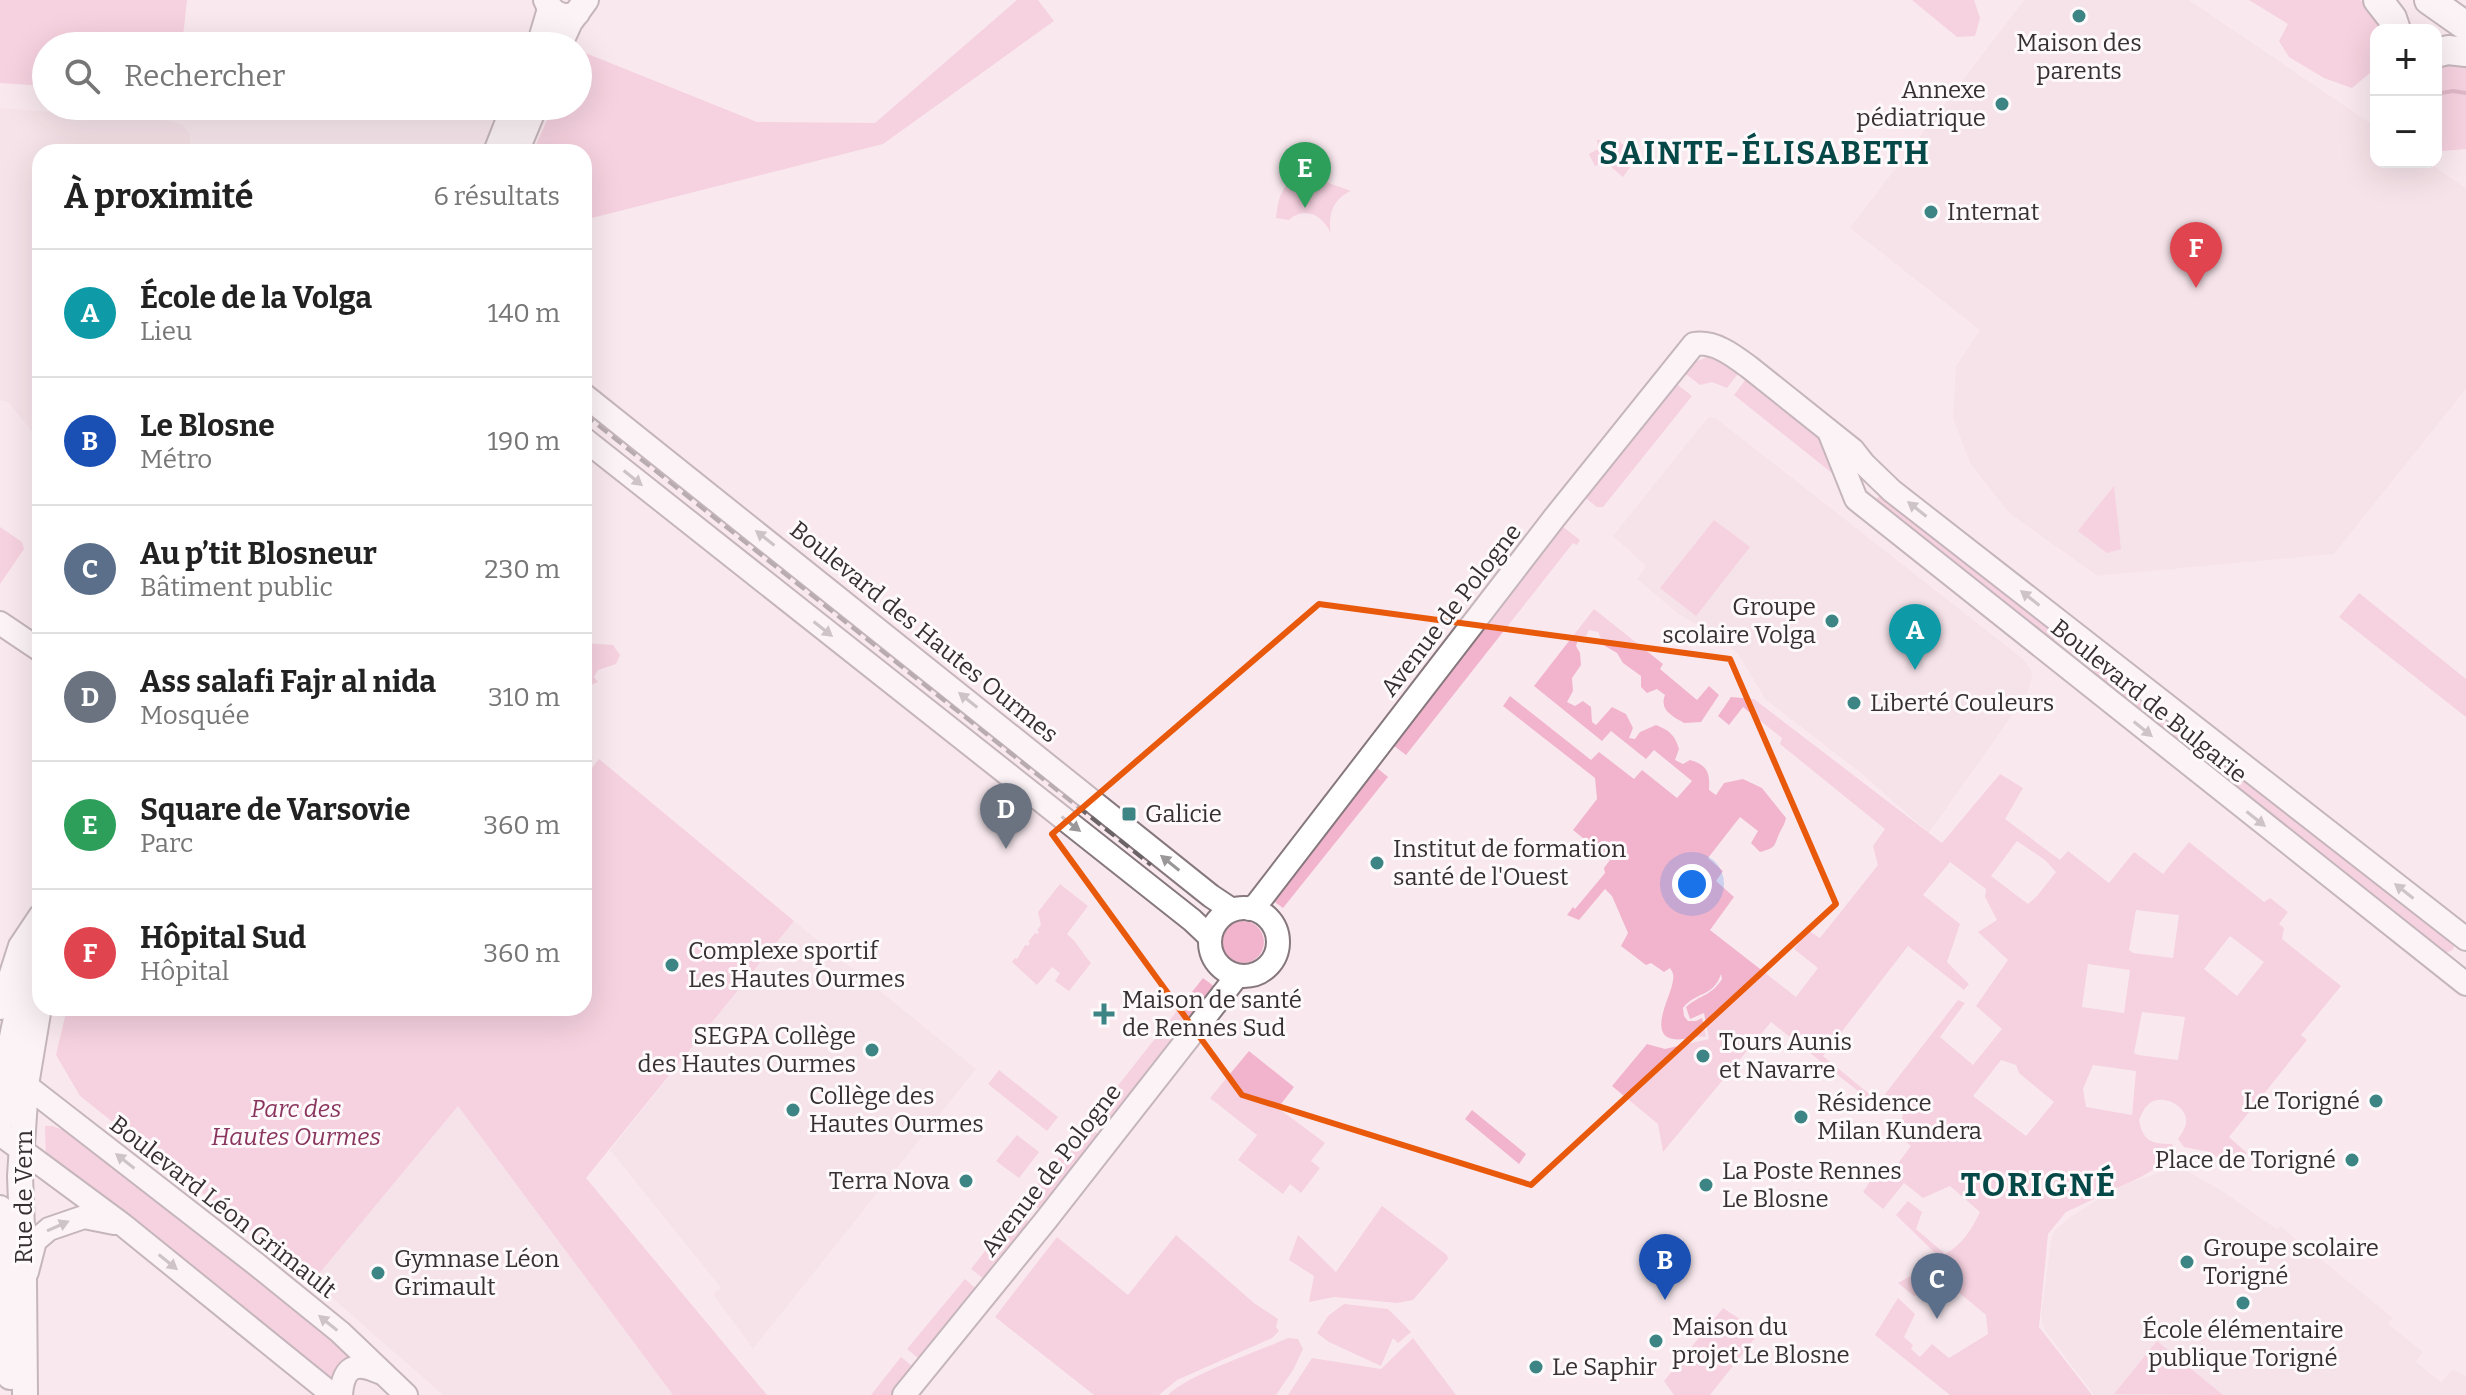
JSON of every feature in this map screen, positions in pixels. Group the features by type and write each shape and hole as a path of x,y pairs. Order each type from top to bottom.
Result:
{"highway":[{"path":"2378,0 2394,24"},
{"path":"2429,0 2466,26"},
{"path":"2442,52 2466,52"}],"main road":[{"path":"548,4 561,16 572,16 582,6"},
{"path":"542,32 548,4"},
{"path":"566,32 582,6"},
{"path":"499,144 509,120"},
{"path":"519,144 529,120"},
{"name":"Rue de Vern","path":"25,1395 20,1176 15,1132 2,1080 32,955"},
{"name":"Rue de Vern","path":"15,1132 38,1016"},
{"name":"Rue de Vern","path":"0,1208 13,1395"}],"street":[{"name":"Boulevard de Bulgarie","path":"1694,344 1706,343 1733,355 1853,450 1892,491 2466,939"},
{"name":"Avenue de Pologne","path":"1241,910 1257,904 1555,517 1694,344"},
{"name":"Boulevard des Hautes Ourmes","path":"592,401 1211,896 1241,910"},
{"name":"Boulevard de Bulgarie","path":"1830,434 1856,499 2466,984"},
{"path":"592,445 1210,937"},
{"path":"0,623 32,645"},
{"path":"1241,910 1266,915 1278,935 1278,951 1271,965 1246,977 1228,973 1215,961 1210,937 1218,921 1241,910"},
{"path":"0,1008 20,946 32,928"},
{"name":"Avenue de Pologne","path":"904,1395 1237,976"},
{"name":"Boulevard Léon Grimault","path":"2,1080 26,1085 91,1135 340,1332 406,1395"},
{"path":"0,1133 15,1132 43,1118 53,1118 91,1135"},
{"path":"15,1132 123,1225 333,1395"},
{"path":"24,1280 35,1241 49,1229 84,1217 123,1225"},
{"path":"341,1395 342,1384 354,1367 363,1365 384,1375"}],"highlighted area":[{"path":"1319,604 1730,659 1836,904 1531,1185 1242,1095 1052,834"}],"shaded area":[{"path":"2024,0 2189,0 2370,123 2370,168 2437,168 2466,188 2466,389 2334,554 2097,576 2009,513 1970,463 1953,418 1956,366 1980,330 1850,228"},
{"path":"0,108 32,110 32,120 159,120 182,125 190,134 190,144 32,144 32,431 8,402 0,400"},
{"name":"Groupe scolaire Volga","path":"1710,417 1717,419 2023,659 2031,670 2027,694 1929,833 1861,773 1766,700 1738,654 1721,639 1677,613 1637,579 1646,566 1613,536"},
{"name":"Collège des Hautes Ourmes","path":"794,921 976,1069 753,1349 713,1294 721,1288 610,1150"},
{"path":"458,1106 673,1395 443,1395 313,1281"},
{"name":"Groupe scolaire Torigné","path":"2176,1170 2187,1171 2277,1229 2280,1226 2393,1318 2388,1324 2423,1352 2416,1362 2441,1382 2455,1370 2466,1376 2466,1395 2094,1395 2044,1329 2041,1316 2054,1231 2097,1200 2129,1183"}],"green space":[{"path":"0,0 187,0 184,32 32,32 32,85 0,83"},
{"path":"1017,0 1038,0 1054,21 883,144 592,218 592,144 536,144 547,120 592,120 592,56 757,122 875,123"},
{"path":"1912,0 1974,0 1980,18 1975,36 1957,37"},
{"path":"2249,0 2360,0 2373,9 2381,24 2370,24 2370,73 2352,88 2324,78 2289,57 2279,41 2288,24"},
{"path":"2442,62 2466,68 2466,149 2442,150"},
{"path":"1597,140 1620,142 1627,148 1618,159 1630,167 1623,177 1605,162 1595,166 1589,154 1598,149"},
{"path":"1296,178 1315,178 1351,191 1339,199 1333,209 1331,234 1324,222 1307,213 1289,220 1276,218 1283,190"},
{"path":"1707,357 1714,357 1740,371 1727,388 1712,382 1700,385 1683,372"},
{"path":"1746,379 1833,448 1842,481 1734,395"},
{"path":"1674,382 1692,396 1603,507 1597,507 1583,496"},
{"path":"2114,486 2121,549 2107,553 2078,531"},
{"path":"1882,494 2060,634 2051,643 1875,504"},
{"path":"1714,520 1750,547 1696,616 1660,588"},
{"path":"1558,523 1580,540 1577,545 1573,543 1406,755 1389,742"},
{"path":"0,527 22,542 24,549 0,584"},
{"path":"2359,593 2466,679 2466,717 2339,617"},
{"path":"1594,609 1663,664 1660,669 1697,700 1709,686 1719,695 1701,722 1684,723 1665,709 1665,695 1657,689 1647,693 1641,687 1641,676 1605,646 1598,632 1589,630 1586,636 1579,636 1576,646 1581,665 1572,678 1573,691 1567,702 1575,706 1583,701 1591,707 1592,722 1596,725 1612,707 1626,714 1633,728 1629,738 1635,739 1640,732 1656,725 1665,729 1679,749 1675,760 1683,764 1690,760 1704,767 1708,774 1709,790 1716,795 1724,783 1743,779 1762,788 1786,818 1775,845 1760,852 1751,843 1758,831 1740,817 1708,858 1723,871 1716,881 1734,897 1710,930 1796,997 1818,968 1794,949 1809,931 1820,938 1878,865 1873,846 1885,829 1780,744 1782,738 1743,707 1729,725 1718,716 1731,697 1754,699 1942,843 2000,774 2023,788 2005,819 2060,860 2068,851 2109,883 2134,852 2163,874 2189,842 2264,902 2270,898 2288,912 2279,924 2284,928 2282,939 2341,986 2301,1035 2307,1040 2229,1137 2247,1153 2227,1165 2210,1152 2184,1147 2178,1139 2186,1120 2181,1108 2169,1101 2156,1100 2146,1106 2139,1120 2143,1133 2153,1142 2172,1144 2178,1154 2141,1177 2066,1212 2048,1234 2039,1327 2092,1395 1950,1395 1875,1335 1898,1298 1915,1314 1904,1337 1920,1357 1932,1344 1949,1358 1988,1334 1986,1315 1956,1290 1914,1296 1898,1283 1941,1259 1896,1215 1908,1201 1922,1212 1916,1229 1945,1254 1966,1236 1980,1212 1950,1186 1923,1198 1904,1183 1883,1209 1863,1192 1875,1174 1890,1174 1911,1146 1900,1137 1903,1112 1878,1107 1771,1022 1663,1152 1658,1124 1612,1086 1647,1044 1665,1049 1709,1039 1704,1013 1690,1019 1686,1007 1713,989 1722,979 1721,974 1714,987 1683,1008 1688,1021 1702,1018 1706,1037 1673,1039 1665,1036 1661,1022 1673,974 1670,968 1664,972 1651,963 1646,965 1621,946 1628,933 1612,896 1605,889 1579,920 1567,915 1605,873 1604,868 1610,860 1573,830 1597,799 1595,778 1503,706 1510,696 1591,760 1599,752 1634,779 1642,770 1677,798 1692,781 1654,750 1646,759 1611,731 1602,741 1534,686","holes":["2017,841 2045,860 2056,872 2028,904 1991,876","1950,862 1986,889 1985,897 1997,920 1978,932 2008,960 1976,1006 2002,1029 1973,1065 1940,1037 1965,1003 1958,1000 1879,1102 1823,1056 1908,946 1964,990 1969,984 1947,962 1960,924 1923,895","2136,910 2179,915 2173,958 2129,950","2230,936 2264,962 2237,996 2204,969","2088,964 2130,970 2124,1013 2082,1007","2142,1012 2185,1017 2178,1060 2134,1053","2001,1060 2016,1065 2019,1073 2054,1102 2026,1136 1973,1096","2093,1065 2136,1071 2132,1115 2086,1107 2083,1089"]},
{"path":"592,644 613,645 620,655 616,664 598,670 594,677 598,682 592,685"},
{"path":"2099,668 2187,728 2197,740 2195,747 2188,752 2091,675"},
{"name":"Parc des Hautes Ourmes","path":"599,759 794,921 586,1178 767,1395 673,1395 458,1106 313,1281 80,1096 56,1055 65,1016 592,1016 592,768"},
{"path":"2225,761 2455,942 2453,950 2443,954 2212,774 2213,769"},
{"path":"1371,763 1388,777 1283,908 1268,897"},
{"path":"1060,884 1088,906 1067,934 1091,963 1069,991 1055,981 1060,973 1052,967 1037,985 1012,962 1039,932 1038,912"},
{"path":"1243,921 1258,927 1264,942 1258,957 1243,963 1228,957 1222,942 1228,927"},
{"path":"1203,978 1215,987 1113,1125 1097,1112"},
{"path":"1249,1051 1294,1087 1278,1108 1325,1143 1311,1161 1320,1168 1301,1193 1290,1184 1283,1194 1238,1160 1257,1135 1210,1098"},
{"path":"999,1070 1058,1117 1047,1131 988,1084"},
{"path":"1472,1110 1526,1154 1519,1164 1465,1119"},
{"path":"1085,1125 1097,1133 1098,1141 1043,1212 1026,1199"},
{"path":"45,1126 85,1137 363,1360 335,1388 46,1161"},
{"path":"1017,1135 1039,1152 1019,1178 996,1161"},
{"path":"1382,1206 1447,1255 1448,1259 1413,1300 1397,1303 1334,1297 1309,1302 1314,1276 1289,1260 1298,1235 1336,1272"},
{"path":"1016,1211 1033,1225 988,1282 971,1269"},
{"path":"1176,1235 1254,1303 1278,1319 1276,1327 1279,1331 1272,1338 1177,1380 1159,1395 1094,1395 995,1317 1057,1237 1128,1295"},
{"path":"965,1279 976,1289 924,1363 907,1349"},
{"path":"1344,1304 1388,1309 1411,1332 1398,1343 1393,1338 1381,1366 1329,1342 1317,1333 1328,1316"},
{"path":"1723,1308 1752,1327 1755,1338 1710,1395 1674,1395 1664,1381"},
{"path":"1288,1338 1298,1339 1303,1349 1276,1395 1168,1395 1191,1379"},
{"path":"1413,1338 1456,1395 1288,1395 1312,1358 1381,1369"},
{"path":"2157,1341 2223,1395 2114,1394"},
{"path":"901,1357 918,1371 899,1395 871,1395"}],"waterway":[{"path":"2442,93 2466,93"}],"railway":[{"path":"592,420 1151,865"}],"place":[{"name":"Maison des parents","path":"2079,16"},
{"name":"Annexe pédiatrique","path":"2002,104"},
{"name":"Square de Varsovie","path":"1305,208"},
{"name":"Internat","path":"1931,212"},
{"name":"Hôpital Sud","path":"2196,288"},
{"name":"Groupe scolaire Volga","path":"1832,621"},
{"name":"École de la Volga","path":"1915,670"},
{"name":"Liberté Couleurs","path":"1854,703"},
{"name":"Galicie","path":"1129,814"},
{"name":"Ass salafi Fajr al nida","path":"1006,849"},
{"name":"Institut de formation santé de l'Ouest","path":"1377,863"},
{"name":"Complexe sportif Les Hautes Ourmes","path":"672,965"},
{"name":"Maison de santé de Rennes Sud","path":"1104,1014"},
{"name":"SEGPA Collège des Hautes Ourmes","path":"872,1050"},
{"name":"Tours Aunis et Navarre","path":"1703,1056"},
{"name":"Le Torigné","path":"2376,1101"},
{"name":"Collège des Hautes Ourmes","path":"793,1110"},
{"name":"Résidence Milan Kundera","path":"1801,1117"},
{"name":"Place de Torigné","path":"2352,1160"},
{"name":"Terra Nova","path":"966,1181"},
{"name":"La Poste Rennes Le Blosne","path":"1706,1185"},
{"name":"Groupe scolaire Torigné","path":"2187,1262"},
{"name":"Gymnase Léon Grimault","path":"378,1273"},
{"name":"Le Blosne","path":"1665,1300"},
{"name":"École élémentaire publique Torigné","path":"2243,1303"},
{"name":"Au p’tit Blosneur","path":"1937,1319"},
{"name":"Maison du projet Le Blosne","path":"1656,1341"},
{"name":"Le Saphir","path":"1536,1367"}],"district":[{"name":"SAINTE-ÉLISABETH","path":"1765,153"},
{"name":"TORIGNÉ","path":"2039,1185"}]}
